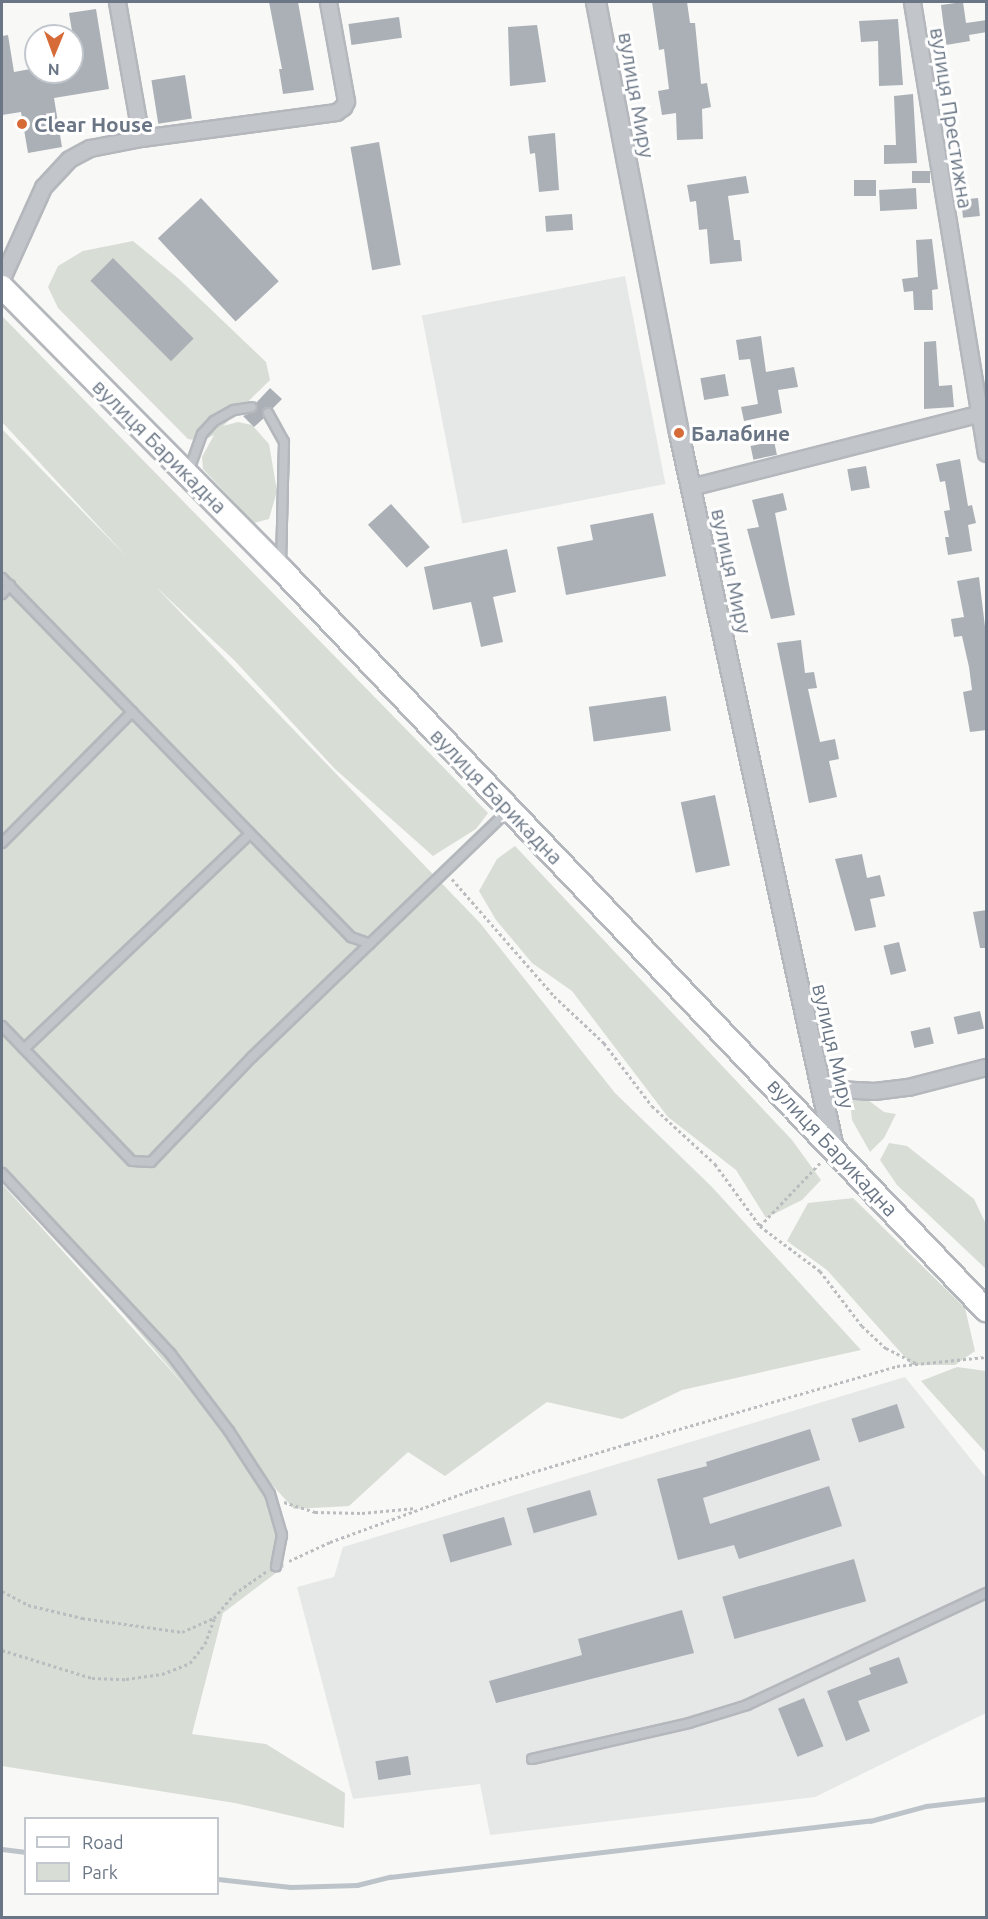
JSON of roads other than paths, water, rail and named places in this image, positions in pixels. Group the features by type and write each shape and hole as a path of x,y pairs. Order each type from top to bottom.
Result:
{"main road":[{"name":"вулиця Барикадна","path":"2,287 281,569 509,810 983,1302"}],"street":[{"path":"117,2 141,138"},
{"path":"2,278 43,187 52,174 69,159 90,148 141,138 336,112 346,101 328,2"},
{"name":"вулиця Миру","path":"596,2 691,488 819,1088 834,1148"},
{"name":"вулиця Престижна","path":"912,2 983,412 987,453"},
{"path":"691,488 983,412"},
{"path":"819,1088 874,1091 908,1087 987,1067"}],"lane":[{"path":"188,473 202,434 214,421 234,410 252,407"},
{"path":"268,413 284,442 281,569"},
{"path":"2,578 351,937 370,944"},
{"path":"2,594 10,585"},
{"path":"2,843 132,712"},
{"path":"2,1026 132,1161 151,1162 252,1057 509,810"},
{"path":"24,1049 250,834"},
{"path":"2,1173 170,1353 270,1494 282,1535 276,1566"},
{"path":"532,1759 689,1722 747,1705 987,1593"}],"waterway":[{"path":"219,1879 291,1887 357,1885 390,1877 870,1821 926,1806 986,1799"},
{"path":"2,1849 24,1852"}],"place":[{"name":"Clear House","path":"22,124"},
{"name":"Балабине","path":"679,433"}]}
